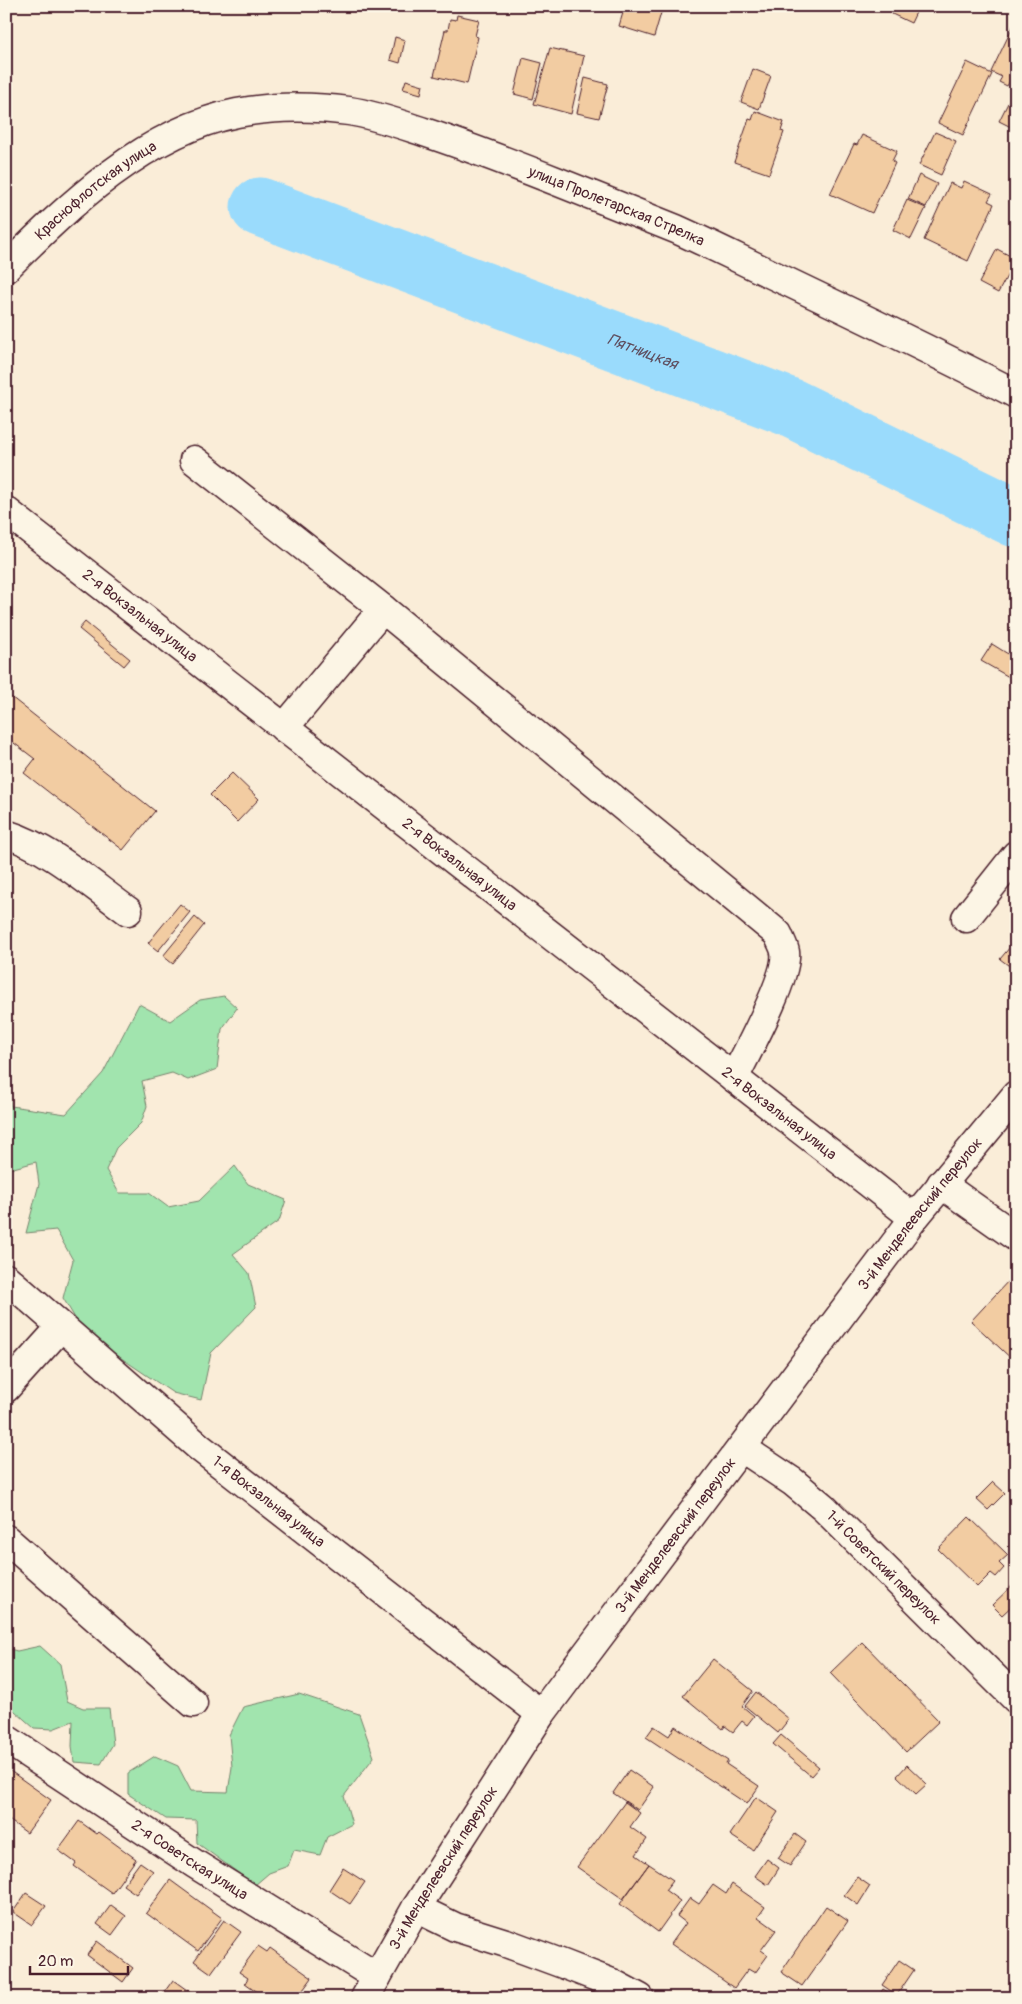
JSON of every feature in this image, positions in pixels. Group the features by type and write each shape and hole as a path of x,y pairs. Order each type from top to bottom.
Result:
{"street":[{"name":"улица Пролетарская Стрелка","path":"195,127 234,114 279,107 320,108 352,112 387,120 463,145 678,230 931,350 1016,394"},
{"name":"Краснофлотская улица","path":"6,268 47,227 117,169 159,143 195,127"},
{"path":"194,460 383,609 778,934 785,953 783,970 758,1030 734,1078"},
{"name":"2-я Вокзальная улица","path":"6,511 914,1218"},
{"path":"284,728 383,609"},
{"path":"6,834 46,852 128,911"},
{"path":"966,918 1016,855"},
{"name":"3-й Менделеевский переулок","path":"371,1987 416,1908 542,1714 914,1218 1016,1095"},
{"path":"941,1184 1016,1236"},
{"name":"1-я Вокзальная улица","path":"6,1278 199,1448 542,1714"},
{"path":"6,1388 61,1328"},
{"name":"1-й Советский переулок","path":"742,1448 793,1482 824,1508 1016,1699"},
{"path":"6,1539 192,1704"},
{"name":"2-я Советская улица","path":"6,1739 195,1864 371,1987"},
{"path":"416,1908 455,1927 506,1943 612,1983 640,1998"}],"green space":[{"path":"224,996 237,1008 222,1029 217,1069 188,1080 172,1073 142,1081 147,1106 141,1123 116,1148 106,1170 119,1193 149,1193 168,1207 199,1201 235,1166 248,1184 286,1200 279,1221 233,1254 249,1273 256,1307 211,1353 201,1400 173,1393 84,1333 63,1298 73,1260 56,1230 26,1233 39,1184 36,1162 6,1170 6,1075 11,1106 66,1114 103,1073 139,1004 170,1021 200,1000"},
{"path":"40,1646 60,1664 67,1701 83,1708 109,1708 113,1744 101,1764 74,1762 72,1746 73,1721 53,1729 34,1728 6,1703 6,1648 17,1651"},
{"path":"299,1694 359,1714 374,1757 344,1796 352,1824 327,1837 320,1855 294,1850 288,1866 269,1873 255,1885 197,1843 196,1820 166,1819 128,1794 128,1773 155,1756 178,1766 191,1791 228,1792 232,1767 229,1735 243,1707"}],"building":[{"path":"625,6 663,6 654,37 619,26"},
{"path":"895,6 919,6 911,23 892,14"},
{"path":"457,15 479,20 475,36 478,37 467,84 434,76 445,30 448,30 450,19 456,20"},
{"path":"1016,20 1016,84 1010,81 1007,86 999,82 1002,77 991,72"},
{"path":"395,37 405,40 400,63 390,60"},
{"path":"550,48 584,56 571,114 534,104"},
{"path":"523,58 542,63 533,99 514,94"},
{"path":"967,62 992,74 963,135 938,123"},
{"path":"753,69 771,76 759,109 741,102"},
{"path":"585,78 608,84 599,118 577,113"},
{"path":"406,80 423,85 421,94 403,89"},
{"path":"1014,91 1016,92 1016,122 1013,128 999,121"},
{"path":"755,111 784,122 781,131 784,132 769,174 734,162 749,119 752,120"},
{"path":"935,132 956,141 941,175 919,165"},
{"path":"862,135 897,151 892,161 895,163 872,213 830,194 854,144 857,145"},
{"path":"919,175 937,184 926,207 908,199"},
{"path":"964,181 992,194 988,201 994,204 968,261 924,240 950,183 961,188"},
{"path":"907,200 926,208 911,239 893,230"},
{"path":"997,249 1016,259 998,293 979,283"},
{"path":"85,622 130,659 124,666 79,629"},
{"path":"992,644 1016,659 1016,681 981,661"},
{"path":"6,693 155,811 123,850 24,773 35,759 6,737"},
{"path":"232,773 259,799 237,822 210,795"},
{"path":"180,904 190,912 158,951 148,943"},
{"path":"195,917 204,925 173,964 163,956"},
{"path":"1016,940 1016,971 1000,959"},
{"path":"1010,1279 1016,1284 1016,1363 971,1321"},
{"path":"993,1482 1005,1493 988,1510 976,1499"},
{"path":"969,1517 1008,1555 999,1563 1004,1568 996,1577 991,1573 977,1587 938,1549"},
{"path":"1016,1582 1016,1602 1002,1615 992,1605"},
{"path":"862,1642 939,1721 906,1752 830,1673"},
{"path":"713,1659 753,1691 742,1706 754,1716 747,1725 742,1721 733,1732 725,1726 723,1729 683,1696"},
{"path":"756,1692 789,1719 778,1733 745,1706"},
{"path":"654,1726 669,1736 675,1726 728,1761 726,1764 759,1786 747,1804 646,1737"},
{"path":"781,1735 819,1767 811,1776 773,1744"},
{"path":"907,1765 927,1784 916,1794 897,1776"},
{"path":"6,1768 51,1800 27,1833 6,1818"},
{"path":"629,1770 654,1787 638,1810 613,1793"},
{"path":"756,1797 778,1812 753,1850 730,1835"},
{"path":"625,1802 640,1813 630,1827 647,1839 636,1855 649,1864 623,1899 577,1867"},
{"path":"79,1821 97,1834 99,1832 136,1859 112,1893 74,1866 76,1863 58,1850"},
{"path":"795,1834 806,1842 790,1866 778,1858"},
{"path":"767,1859 779,1868 768,1885 755,1876"},
{"path":"140,1862 153,1871 136,1894 123,1885"},
{"path":"649,1864 673,1880 665,1890 680,1901 658,1932 620,1904"},
{"path":"343,1868 365,1882 350,1904 329,1890"},
{"path":"857,1877 870,1886 858,1905 844,1895"},
{"path":"170,1880 222,1918 198,1951 146,1913"},
{"path":"732,1884 765,1907 758,1917 776,1930 761,1950 768,1955 755,1973 748,1969 734,1988 671,1944 686,1923 677,1916 690,1898 699,1904 713,1885 726,1894"},
{"path":"26,1893 46,1906 32,1925 13,1912"},
{"path":"111,1905 126,1916 112,1935 97,1924"},
{"path":"826,1906 848,1921 802,1986 781,1972"},
{"path":"224,1920 241,1932 211,1973 194,1961"},
{"path":"97,1941 133,1968 123,1982 87,1955"},
{"path":"258,1946 267,1952 270,1948 312,1978 297,1998 266,1998 245,1983 248,1978 239,1972"},
{"path":"899,1960 914,1970 897,1995 882,1985"},
{"path":"173,1980 194,1995 191,1998 160,1998"},
{"path":"883,1989 897,1998 877,1998"}],"waterway":[{"name":"Пятницкая","path":"260,207 789,407 1016,518"}]}
